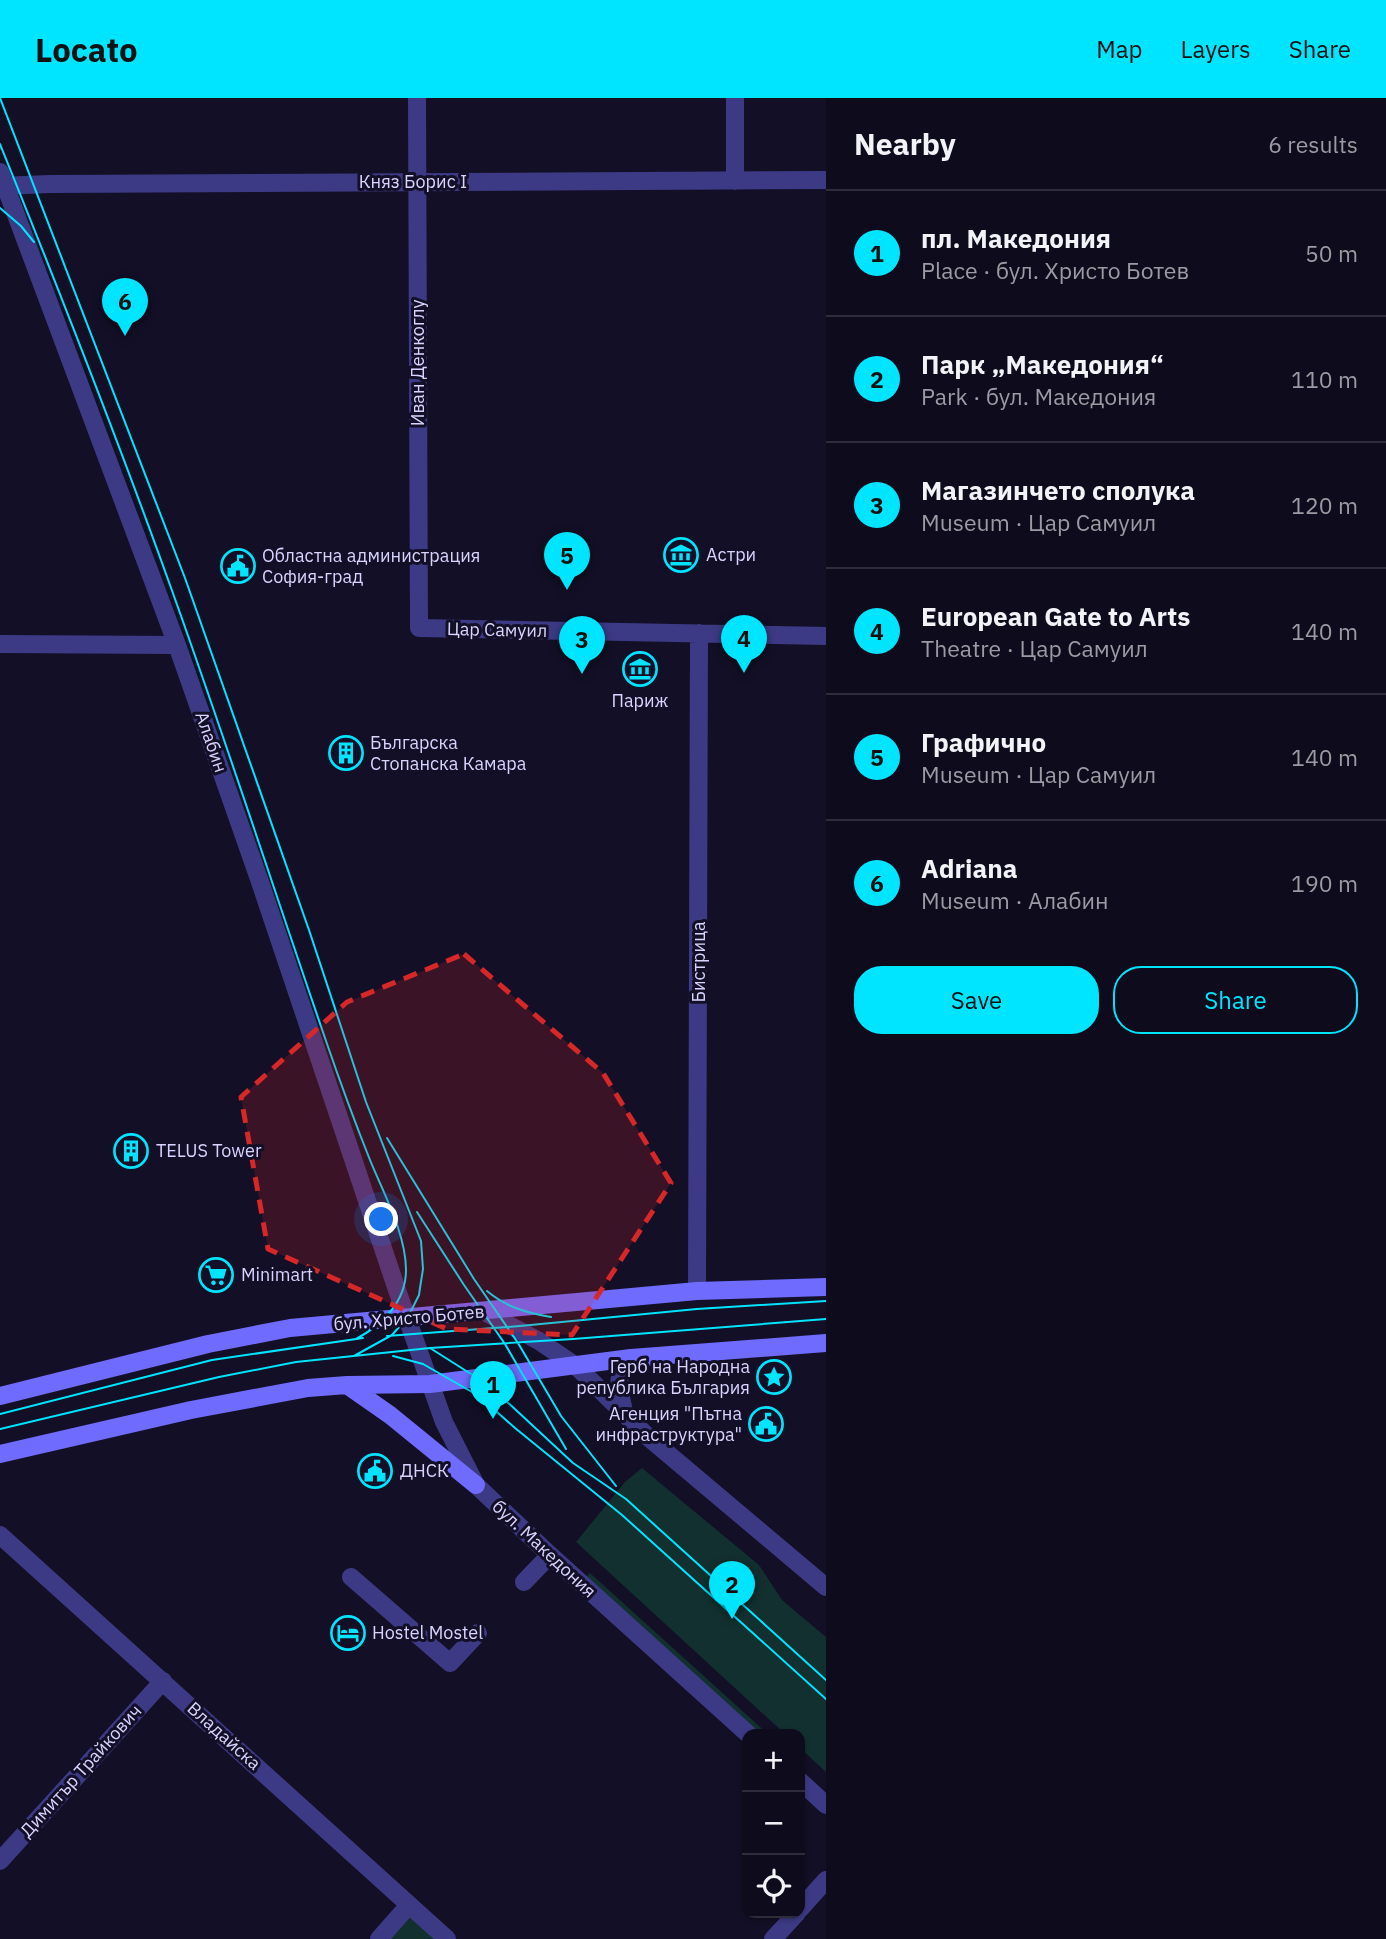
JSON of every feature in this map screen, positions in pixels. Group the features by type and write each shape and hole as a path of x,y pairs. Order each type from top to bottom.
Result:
{"main road":[{"name":"бул. Христо Ботев","path":"0,1396 208,1344 290,1328 697,1291 826,1287"},
{"path":"0,1454 191,1410 307,1388 430,1384 631,1358 826,1343"},
{"path":"347,1385 390,1415 476,1485"}],"street":[{"name":"Иван Денкоглу","path":"417,98 419,628"},
{"path":"735,98 735,181"},
{"name":"Княз Борис I","path":"2,181 64,184 826,180"},
{"name":"Алабин","path":"2,181 177,645 408,1317"},
{"name":"Цар Самуил","path":"419,628 826,636"},
{"name":"Бистрица","path":"697,1291 699,634"},
{"path":"0,644 177,645"},
{"path":"483,1311 539,1341 576,1366 648,1437 826,1587"},
{"name":"бул. Македония","path":"408,1317 444,1422 476,1485 742,1729"},
{"path":"624,1411 618,1378 631,1358"},
{"name":"Владайска","path":"0,1535 447,1939"},
{"path":"524,1582 550,1555"},
{"path":"351,1577 450,1663 478,1633"},
{"name":"Димитър Трайкович","path":"0,1861 163,1681"},
{"path":"805,1786 826,1805"},
{"path":"805,1903 826,1880"},
{"path":"379,1939 409,1905"},
{"path":"773,1939 792,1918"}],"highlighted area":[{"path":"464,954 603,1073 671,1183 572,1335 447,1329 268,1249 241,1097 347,1002"}],"green space":[{"path":"642,1468 759,1565 782,1600 826,1637 826,1772 805,1753 805,1729 780,1729 576,1542 625,1482"},
{"path":"590,1573 762,1729 753,1729 586,1577"},
{"path":"409,1905 447,1939 379,1939"}],"tram line":[{"path":"0,98 185,578 309,930 366,1102 421,1241 423,1269 419,1295 408,1317 392,1335 354,1356"},
{"path":"0,144 150,530 336,1069 398,1228 406,1270 402,1292 391,1311 375,1327 356,1339"},
{"path":"0,208 21,226 34,242"},
{"path":"387,1138 474,1279 518,1343 561,1416 616,1486"},
{"path":"417,1212 505,1344 566,1449"},
{"path":"487,1291 517,1308 551,1317"},
{"path":"387,1336 697,1309 826,1301"},
{"path":"0,1429 219,1377 296,1362 430,1348 826,1319"},
{"path":"0,1414 212,1360 363,1338"},
{"path":"430,1348 490,1386 573,1463 626,1499 826,1680"},
{"path":"393,1356 423,1364 479,1396 622,1515 826,1699"}],"place":[{"name":"Adriana","path":"125,336"},
{"name":"Астри","path":"681,555"},
{"name":"Областна администрация София-град","path":"238,566"},
{"name":"Графично","path":"567,590"},
{"name":"Париж","path":"640,669"},
{"name":"European Gate to Arts","path":"744,673"},
{"name":"Магазинчето сполука","path":"582,674"},
{"name":"Българска Стопанска Камара","path":"346,753"},
{"name":"TELUS Tower","path":"131,1151"},
{"name":"Minimart","path":"216,1275"},
{"name":"Герб на Народна република България","path":"774,1377"},
{"name":"пл. Македония","path":"493,1419"},
{"name":"Агенция \"Пътна инфраструктура\"","path":"766,1424"},
{"name":"ДНСК","path":"375,1471"},
{"name":"Парк „Македония“","path":"732,1619"},
{"name":"Hostel Mostel","path":"348,1633"}]}
